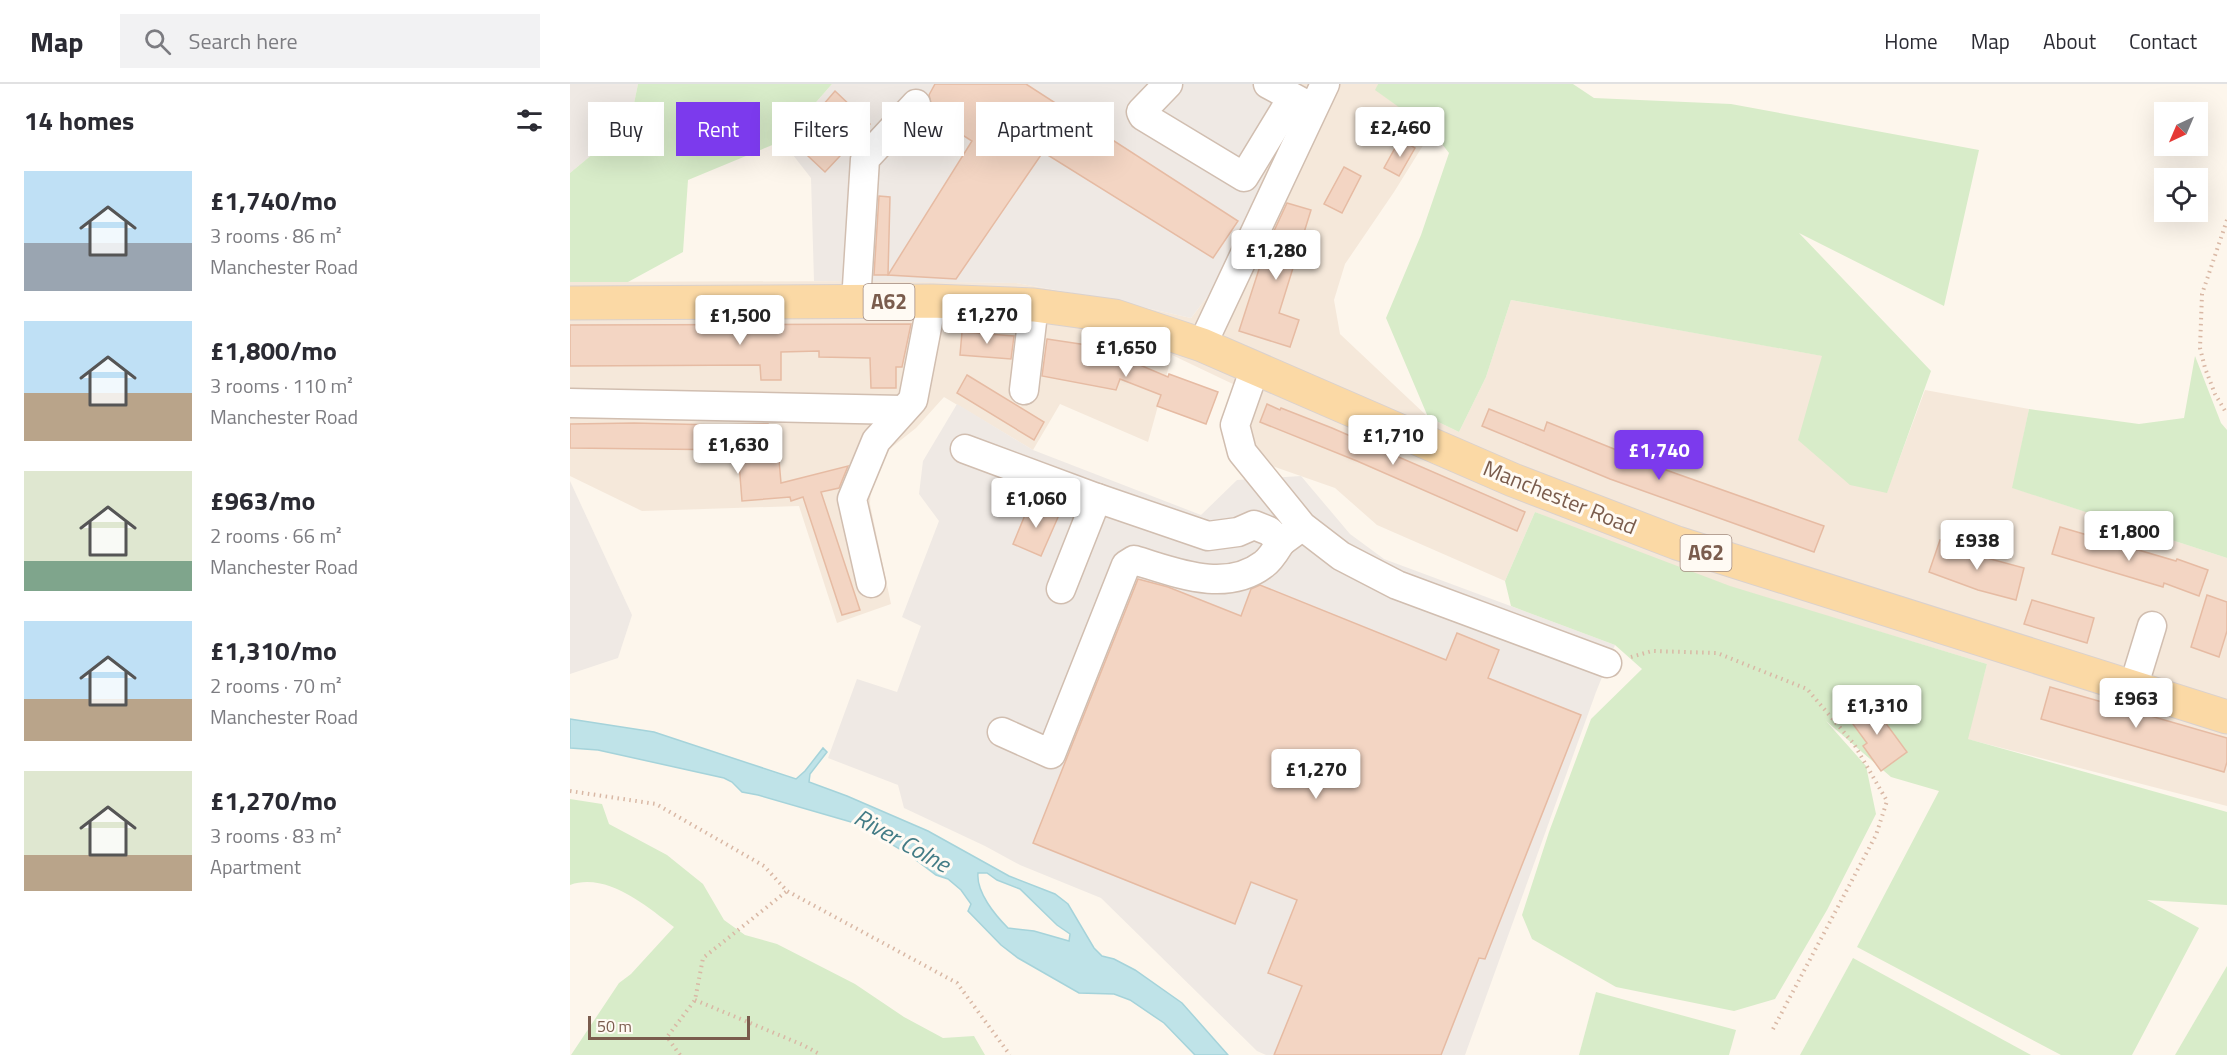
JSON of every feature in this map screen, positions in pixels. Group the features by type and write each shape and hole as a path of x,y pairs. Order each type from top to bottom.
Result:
{"main road":[{"name":"Manchester Road","path":"570,303 932,301 1034,305 1114,316 1202,345 1512,480 1677,543 2227,717"}],"street":[{"path":"1168,84 1141,112 1143,116 1244,177 1300,93"},
{"path":"1202,345 1300,93"},
{"path":"856,302 865,159 882,141"},
{"path":"871,583 852,498 876,441 913,400 932,301"},
{"path":"1024,390 1034,305"},
{"path":"1255,368 1235,425 1242,452 1292,534"},
{"path":"570,403 902,411"},
{"path":"965,449 1208,536 1238,532 1254,525 1269,531 1292,534 1397,585 1607,663"},
{"path":"1061,589 1097,498"},
{"path":"1002,732 1051,754 1126,565 1134,560 1193,578 1223,579 1250,574 1266,563 1292,534"},
{"path":"2133,688 2152,626"}],"path":[{"path":"2227,220 2202,294 2200,348 2215,394 2227,414"},
{"path":"1607,663 1652,651 1717,653 1807,689 1854,744 1887,801 1876,835 1772,1031"},
{"path":"570,791 656,804 764,866 788,891 957,983 1010,1055"},
{"path":"680,1055 667,1038 696,1000 703,958 788,891"},
{"path":"696,1000 803,1045 821,1055"}],"shaded area":[{"path":"570,84 638,84 634,102 588,102 588,156 590,156 570,173"},
{"path":"832,84 1276,84 1295,98 1246,220 1208,296 1191,318 1106,299 1016,283 814,281 811,178 794,156 870,156 870,102 816,102"},
{"path":"1276,84 1378,84 1376,90 1432,131 1345,264 1334,300 1340,334 1428,417 1459,432 1486,377 1511,300 1823,356 1799,440 1887,492 1925,390 2029,409 2013,488 2227,558 2227,806 1967,739 1987,664 1661,566 1535,512 1505,581 1377,525 1335,488 1261,462 1244,435 1258,396 1172,355 1148,442 1060,404 1033,450 944,397 916,428 872,463 870,504 891,604 837,623 799,506 642,511 570,476 570,282 1016,283 1106,299 1191,318 1208,296 1246,220"},
{"path":"957,404 1033,450 1201,515 1237,480 1301,476 1350,534 1384,559 1615,645 1465,1055 1266,1055 1257,1051 1101,898 1020,865 904,808 898,785 828,758 857,679 897,692 921,626 902,617 939,521 919,494 923,461"},
{"path":"570,481 632,615 618,658 570,674"}],"green space":[{"path":"638,84 832,84 816,102 772,102 772,145 760,150 760,102 676,102 676,156 746,156 688,180 683,252 628,282 570,282 570,173 590,156 664,156 664,102 634,102"},
{"path":"1378,84 1573,84 1594,98 1731,104 1979,150 1944,306 1799,233 1931,371 1887,493 1850,485 1798,440 1822,356 1511,300 1486,377 1459,432 1428,417 1386,318 1421,235 1449,153 1432,131 1375,90"},
{"path":"2195,356 2221,423 2227,430 2227,558 2012,488 2029,409 2139,424 2184,418"},
{"path":"1535,512 1730,586 1987,664 1968,739 2227,812 2227,905 2147,900 2199,928 2132,1055 2061,1055 1857,947 1939,791 1891,777 1826,721 1866,766 1876,814 1827,910 1775,999 1734,1011 1616,987 1532,939 1522,915 1549,832 1591,719 1642,669 1615,645 1511,606 1505,581"},
{"path":"570,799 602,804 609,824 667,855 703,884 724,920 745,935 777,944 855,984 904,1017 943,1038 974,1036 985,1055 571,1055 619,983 631,974 674,927 639,901 612,887 584,882 570,885"},
{"path":"1853,958 2031,1055 1800,1055"},
{"path":"2227,966 2227,1055 2175,1055"},
{"path":"1596,992 1736,1030 1729,1055 1579,1055"}],"water":[{"name":"River Colne","path":"570,719 654,732 796,779 823,748 827,752 810,774 809,782 928,831 1009,876 1055,894 1068,904 1094,948 1102,956 1114,959 1135,970 1182,1003 1228,1055 1195,1055 1164,1023 1130,1000 1114,994 1079,993 1018,958 1001,945 968,911 971,904 961,890 948,879 936,875 908,854 858,824 742,792 724,778 598,750 570,748","holes":["978,873 987,873 997,880 1020,889 1057,925 1070,934 1069,941 1034,931 1008,928 992,910 980,888"]}],"building":[{"path":"935,84 1026,84 1054,102 976,102 976,156 1040,156 956,279 888,275 972,141 964,136 964,102 931,102 929,95"},
{"path":"835,91 847,102 826,102"},
{"path":"1400,139 1415,148 1399,176 1384,168"},
{"path":"1114,141 1238,221 1213,258 1049,156 1114,156"},
{"path":"808,156 840,156 825,172"},
{"path":"1344,167 1361,176 1342,213 1324,204"},
{"path":"879,196 890,197 888,275 874,275"},
{"path":"1287,203 1311,210 1279,313 1299,320 1290,347 1239,331 1262,260 1265,261 1274,231"},
{"path":"911,324 902,367 896,367 896,388 871,388 870,358 819,357 819,351 781,352 781,380 761,380 760,365 570,366 570,325"},
{"path":"962,332 1014,336 1011,359 960,355"},
{"path":"1047,339 1087,345 1168,377 1169,374 1218,392 1206,424 1157,406 1161,395 1120,379 1116,390 1042,376"},
{"path":"967,375 1044,422 1034,440 957,393"},
{"path":"1267,404 1332,428 1525,512 1517,531 1357,461 1260,422"},
{"path":"1489,409 1544,431 1547,422 1619,451 1618,453 1824,526 1814,552 1610,479 1482,426"},
{"path":"570,424 768,424 767,461 779,460 781,483 848,466 839,488 821,492 860,610 842,615 803,497 791,501 790,497 742,501 738,450 570,448"},
{"path":"1030,503 1059,515 1041,556 1013,544"},
{"path":"2060,527 2176,561 2177,559 2208,570 2199,596 2164,583 2163,587 2052,554"},
{"path":"1940,540 1973,552 1972,554 2024,568 2016,600 1978,590 1929,572"},
{"path":"1138,579 1168,587 1241,616 1251,589 1260,585 1446,660 1457,633 1499,650 1488,678 1581,715 1485,959 1479,958 1441,1055 1274,1055 1302,986 1268,973 1297,900 1251,882 1235,924 1033,843"},
{"path":"2207,595 2227,602 2227,631 2219,657 2191,647"},
{"path":"2032,600 2094,618 2087,643 2024,624"},
{"path":"2050,687 2227,738 2227,762 2224,772 2041,719"},
{"path":"1868,699 1907,752 1881,771 1863,746 1867,743 1847,716"}]}
